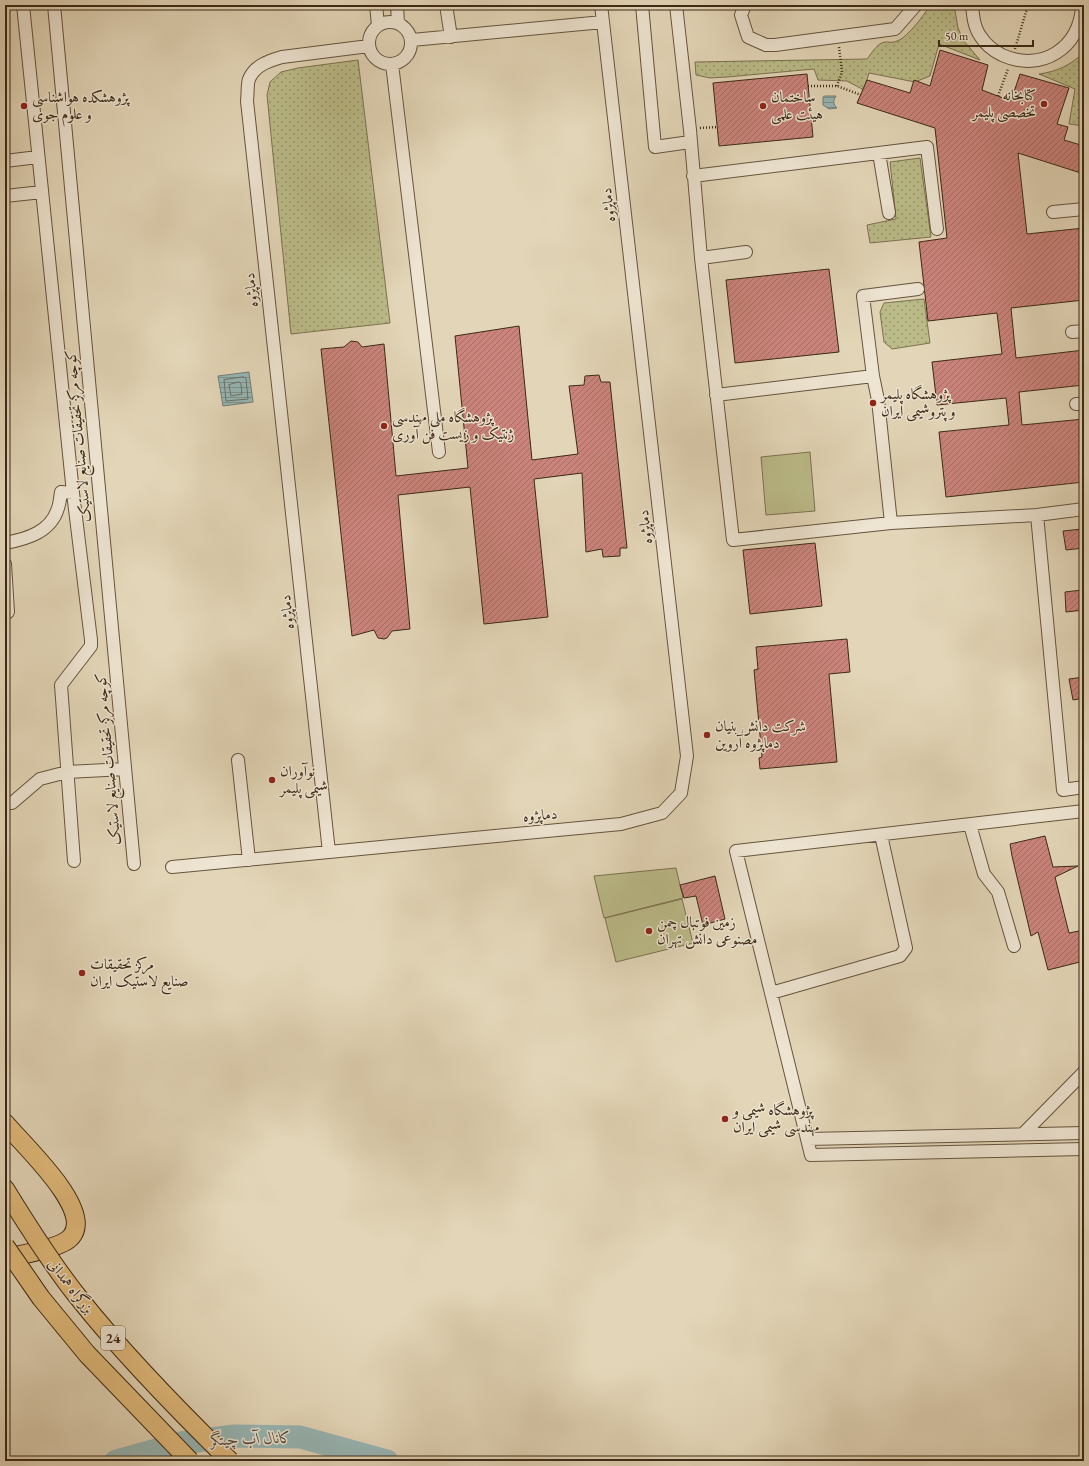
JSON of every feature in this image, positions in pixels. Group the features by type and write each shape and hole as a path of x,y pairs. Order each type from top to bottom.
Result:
{"highway":[{"path":"5,1123 43,1164 65,1193 75,1214 76,1229 71,1238 61,1244 5,1258"},
{"name":"بزرگراه همدانی","path":"9,1196 44,1251 77,1297 133,1362 230,1461"},
{"name":"بزرگراه همدانی","path":"5,1246 41,1298 87,1354 190,1461"}],"street":[{"path":"23,5 73,493 91,646 61,685 74,860"},
{"name":"کوچه مرکز تحقیقات صنایع لاستیک","path":"54,5 134,864"},
{"path":"376,5 378,25"},
{"path":"397,5 398,22"},
{"path":"446,5 451,37"},
{"name":"دماپژوه","path":"369,46 282,57 269,61 259,66 249,79 247,101 329,852 621,824 662,813 681,793 688,756 601,5"},
{"path":"642,5 655,147 690,142"},
{"path":"676,5 690,130 701,258 733,540 891,523 1037,515 1084,510"},
{"path":"745,5 741,15 748,37 766,45 895,29 916,5"},
{"path":"972,5 973,20 981,37 994,51 1012,59 1029,62 1047,58 1063,49 1075,34 1082,17 1082,5"},
{"path":"384,22 398,22 409,33 412,40 411,48 408,55 403,60 392,64 382,63 371,53 369,38 372,31 378,25 384,22"},
{"path":"412,40 603,22"},
{"path":"392,64 439,452"},
{"path":"693,176 927,147 937,229"},
{"path":"879,153 889,213"},
{"path":"5,161 38,157"},
{"path":"5,196 42,192"},
{"path":"1053,212 1084,209"},
{"path":"701,258 746,252"},
{"path":"891,523 878,400 873,376 863,296 918,289"},
{"path":"716,395 873,376"},
{"path":"5,543 25,539 47,527 58,509 61,492 73,493"},
{"path":"1037,515 1063,790 1084,786"},
{"path":"5,564 8,612"},
{"path":"238,760 249,860"},
{"path":"5,802 12,803 40,779 67,772 125,769"},
{"path":"1084,812 736,851 811,1154 1084,1149"},
{"path":"970,825 984,874 998,892 1014,946"},
{"path":"771,993 900,956 906,948 881,835"},
{"path":"172,867 329,852"},
{"path":"1023,1134 1084,1072"},
{"path":"808,1139 1084,1133"}],"path":[{"path":"837,86 842,72 839,46"},
{"path":"808,86 837,86 861,95"},
{"path":"690,130 718,127"}],"green space":[{"path":"930,5 954,5 958,28 963,40 980,60 939,44 930,76 915,82 869,73 864,90 847,81 818,80 814,69 710,78 696,75 695,62 867,59 880,44 885,42 896,42 911,31"},
{"path":"1084,53 1084,126 1069,124 1075,89 1039,74 1063,67"},
{"path":"358,60 390,323 291,334 267,95 270,82 281,72 298,68"},
{"path":"920,158 931,237 870,243 867,225 896,219 890,162"},
{"path":"924,299 930,343 892,349 884,342 880,312 884,303"},
{"path":"810,452 815,511 766,515 761,457"},
{"path":"676,868 683,898 604,918 594,876"},
{"name":"زمین فوتبال چمن مصنوعی دانش تهران","path":"682,899 693,943 616,962 605,918"}],"water":[{"path":"836,96 834,102 837,108 829,109 823,105 823,97"},
{"path":"249,372 253,402 223,406 218,376"}],"building":[{"path":"940,50 988,65 982,90 1011,101 1020,74 1069,88 1057,124 1068,127 1064,140 1084,146 1084,174 1018,153 1027,234 1084,228 1084,300 1011,308 1016,358 1084,350 1084,385 1019,392 1022,425 1084,419 1084,482 946,497 939,432 1009,425 1006,398 937,405 932,362 1002,354 997,313 928,321 919,242 947,238 935,128 857,103 867,80 910,93 914,80 930,86"},
{"name":"ساختمان هیئت علمی","path":"807,74 813,137 719,146 713,83"},
{"path":"829,269 839,352 735,363 726,280"},
{"path":"519,326 532,460 578,454 569,386 584,385 585,376 599,375 601,382 610,382 627,548 620,548 620,556 603,557 602,549 586,552 582,473 534,479 548,617 484,624 470,487 398,495 410,629 392,631 387,638 384,639 378,638 374,630 352,636 321,349 344,347 351,341 358,342 362,347 384,344 396,476 468,468 455,336"},
{"path":"1082,529 1084,548 1066,550 1063,531"},
{"path":"815,543 822,606 750,614 743,550"},
{"path":"1082,590 1084,610 1066,612 1065,592"},
{"path":"847,639 850,672 829,674 837,762 760,769 759,758 762,757 754,670 758,669 756,647"},
{"path":"1084,677 1084,698 1073,700 1069,679"},
{"path":"1045,836 1053,867 1078,866 1055,877 1069,933 1084,930 1084,961 1048,970 1038,932 1031,936 1010,844"},
{"path":"715,876 725,919 703,925 696,896 684,898 680,885"}],"waterway":[{"name":"کانال آب چیتگر","path":"116,1461 181,1443 234,1436 300,1437 387,1461"}],"place":[{"name":"کتابخانه تخصصی پلیمر","path":"1044,104"},
{"name":"پژوهشکده هواشناسی و علوم جوی","path":"24,106"},
{"name":"ساختمان هیئت علمی","path":"763,106"},
{"name":"پژوهشگاه پلیمر و پتروشیمی ایران","path":"873,403"},
{"name":"پژوهشگاه ملی مهندسی ژنتیک و زیست فن آوری","path":"384,426"},
{"name":"شرکت دانش بنیان دماپژوه آروین","path":"707,735"},
{"name":"نوآوران شیمی پلیمر","path":"272,780"},
{"name":"زمین فوتبال چمن مصنوعی دانش تهران","path":"649,931"},
{"name":"مرکز تحقیقات صنایع لاستیک ایران","path":"82,973"},
{"name":"پژوهشگاه شیمی و مهندسی شیمی ایران","path":"725,1119"}]}
